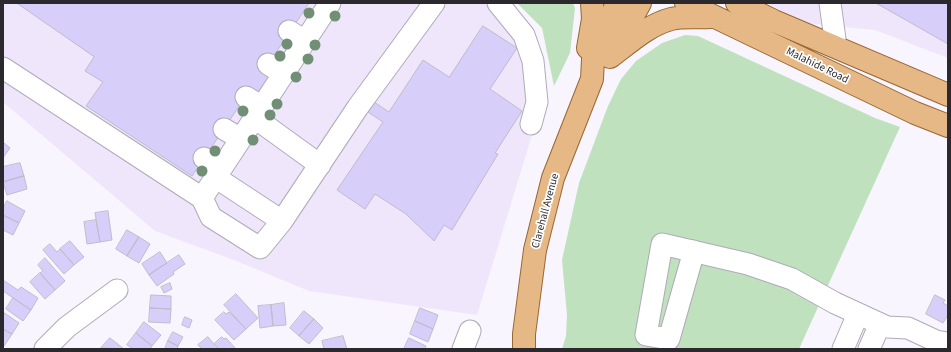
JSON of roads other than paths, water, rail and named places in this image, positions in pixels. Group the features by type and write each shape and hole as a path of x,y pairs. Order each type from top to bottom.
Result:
{"main road":[{"path":"589,89 579,78 592,37 594,19 592,3"},
{"name":"Clarehall Avenue","path":"589,89 593,59 617,3"},
{"name":"Clarehall Avenue","path":"524,349 524,334 535,250 553,178 589,89 607,64 640,3"},
{"name":"Malahide Road","path":"686,3 716,17 746,12 948,95"},
{"name":"Malahide Road","path":"746,12 902,107 948,126"},
{"path":"610,57 632,40 659,24 671,19 716,17"}],"street":[{"path":"3,68 202,198 212,217 260,248 282,221 376,82 434,3"},
{"path":"498,3 524,35 533,61 537,102 531,124"},
{"path":"830,3 835,39 831,46"},
{"path":"202,198 213,168 232,134 254,107 297,36 325,5"},
{"path":"254,107 320,165"},
{"path":"213,168 282,221"},
{"path":"694,251 748,264 792,279 858,314 887,327 908,328 936,341 948,343"},
{"path":"45,349 67,327 118,290"},
{"path":"844,349 858,314"},
{"path":"869,349 880,324"}]}
